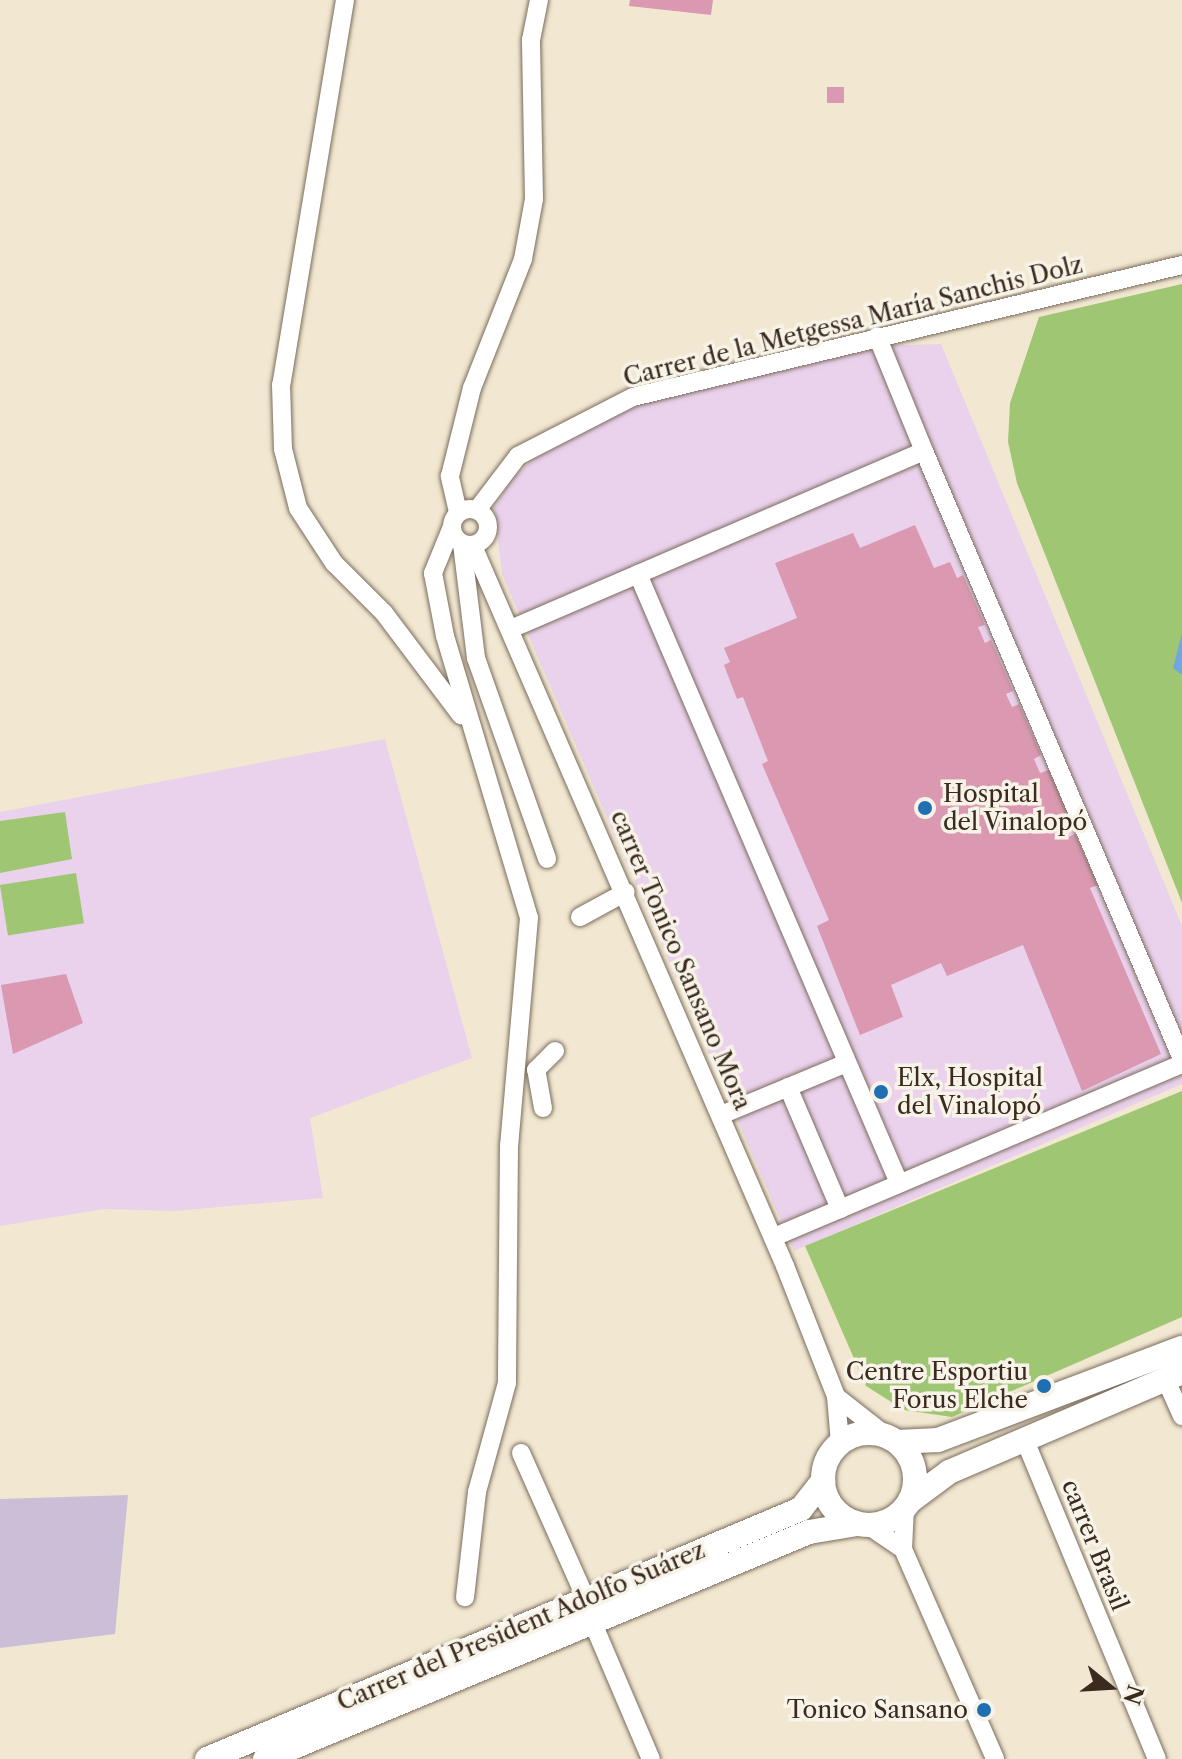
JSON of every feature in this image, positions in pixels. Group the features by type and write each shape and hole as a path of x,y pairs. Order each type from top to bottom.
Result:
{"main road":[{"path":"1174,1375 949,1472 887,1521 862,1524 832,1506 823,1481 840,1444 859,1433 891,1439 938,1440 1182,1348"},
{"path":"891,1439 915,1471 907,1504"},
{"name":"Carrer del President Adolfo Suárez","path":"265,1759 311,1750 589,1610 801,1509 823,1481"},
{"name":"Carrer del President Adolfo Suárez","path":"207,1759 589,1610 823,1527 862,1524"}],"street":[{"path":"345,0 281,385 283,449 298,508 334,563 384,613 465,720 493,784 529,918 509,1145 507,1383 477,1492 465,1597"},
{"path":"539,0 531,40 534,199 523,259 472,388 450,476 464,528 476,658 547,859"},
{"name":"Carrer de la Metgessa María Sanchis Dolz","path":"465,720 433,573 518,456 633,397 1182,265"},
{"path":"774,1237 1182,1061 877,336"},
{"path":"513,628 924,451"},
{"name":"carrer Tonico Sansano Mora","path":"464,528 513,628 774,1237 836,1396 840,1444"},
{"path":"638,574 844,1064 899,1183"},
{"path":"580,917 626,892"},
{"path":"543,1108 536,1070 555,1051"},
{"path":"721,1115 844,1064"},
{"path":"788,1087 840,1209"},
{"path":"785,1266 799,1227"},
{"path":"1174,1375 1182,1416"},
{"path":"836,1396 891,1439"},
{"name":"carrer Brasil","path":"1024,1438 1157,1759"},
{"path":"521,1453 651,1759"},
{"path":"907,1504 903,1549 995,1759"},
{"path":"862,1524 903,1549"}],"shaded area":[{"path":"941,344 1182,926 1182,1084 794,1251 502,574 494,508 512,479 545,448 639,404 871,346"},
{"path":"385,739 472,1058 310,1118 323,1198 174,1211 104,1209 0,1226 0,812"},
{"path":"128,1495 115,1634 0,1648 0,1499"}],"green space":[{"path":"1182,284 1182,903 1017,483 1008,442 1010,403 1039,317"},
{"path":"65,812 72,859 0,873 0,821"},
{"path":"76,873 84,923 8,935 0,885"},
{"path":"1182,1091 1182,1317 952,1417 904,1410 866,1386 805,1246"}],"water":[{"path":"1182,633 1182,675 1173,668"}],"building":[{"path":"630,0 713,0 711,15 629,6"},
{"path":"827,87 844,87 844,103 827,103"},
{"name":"Hospital del Vinalopó","path":"915,525 934,568 950,562 957,578 963,575 985,625 978,627 985,643 991,640 1013,691 1006,694 1012,707 1019,704 1041,755 1034,759 1040,773 1049,770 1070,819 1062,823 1068,837 1075,834 1098,885 1090,888 1161,1054 1082,1091 1023,945 947,976 941,963 891,985 903,1017 860,1035 817,926 829,920 762,764 768,761 743,697 737,699 724,665 730,662 724,648 797,618 775,563 853,533 860,548"},
{"path":"66,974 83,1023 13,1054 1,985"}],"place":[{"name":"Hospital del Vinalopó","path":"925,808"},
{"name":"Elx, Hospital del Vinalopó","path":"881,1092"},
{"name":"Centre Esportiu Forus Elche","path":"1044,1386"},
{"name":"Tonico Sansano","path":"984,1710"}]}
